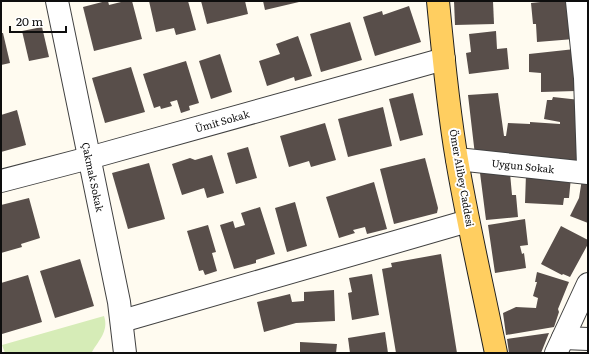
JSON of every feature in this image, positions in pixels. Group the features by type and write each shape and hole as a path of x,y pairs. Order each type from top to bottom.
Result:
{"main road":[{"name":"Ömer Alibey Caddesi","path":"438,1 457,159 494,350"}],"street":[{"name":"Çakmak Sokak","path":"57,1 120,302 125,353"},
{"path":"577,1 585,78 588,165"},
{"name":"Ümit Sokak","path":"1,181 444,59"},
{"name":"Uygun Sokak","path":"457,159 588,173"},
{"path":"122,320 468,221"},
{"path":"560,346 588,284"},
{"path":"560,346 588,339"}],"green space":[{"path":"104,316 104,331 90,353 5,353 2,345"}],"building":[{"path":"108,1 109,5 132,1 142,39 94,51 83,7"},
{"path":"149,1 188,1 196,30 176,35 174,28 156,32"},
{"path":"201,1 245,1 248,14 207,24"},
{"path":"263,1 299,1 299,2 265,10"},
{"path":"454,1 493,1 494,24 455,25"},
{"path":"570,1 574,39 537,42 536,24 533,24 531,3"},
{"path":"409,6 421,42 375,56 363,17 382,11 383,15"},
{"path":"350,22 362,60 321,72 310,34"},
{"path":"42,27 49,57 29,61 22,31"},
{"path":"496,31 497,49 507,48 509,69 469,74 466,53 471,52 469,34"},
{"path":"1,33 3,33 10,63 1,65"},
{"path":"298,36 312,76 295,81 294,77 267,86 259,61 280,54 276,44"},
{"path":"575,49 576,91 541,92 541,73 529,72 529,54"},
{"path":"220,54 232,92 211,99 199,61"},
{"path":"186,61 199,103 189,106 190,110 181,113 177,100 170,102 172,106 161,109 160,106 154,108 143,74"},
{"path":"131,67 145,112 105,123 92,78"},
{"path":"413,93 423,135 400,141 389,99"},
{"path":"498,93 504,136 506,136 508,123 530,124 530,122 560,124 560,122 544,119 547,100 552,100 553,97 580,100 578,162 475,155 468,95"},
{"path":"383,107 392,146 348,157 338,119"},
{"path":"17,110 26,145 1,152 1,115"},
{"path":"325,123 336,160 311,167 309,161 289,167 280,136"},
{"path":"248,147 257,178 236,184 227,153"},
{"path":"212,155 224,193 207,198 204,188 182,195 172,164 190,158 195,160"},
{"path":"425,158 438,208 437,213 394,224 380,169"},
{"path":"149,163 165,219 128,229 112,173"},
{"path":"480,173 510,173 512,195 516,195 518,217 486,220"},
{"path":"526,174 571,177 569,198 564,198 563,205 525,203"},
{"path":"582,179 588,180 588,223 570,216 579,198"},
{"path":"374,182 387,229 367,234 365,227 353,230 355,233 339,238 326,197"},
{"path":"29,198 40,238 21,244 22,247 1,253 1,205"},
{"path":"295,202 307,246 287,252 275,208"},
{"path":"260,207 275,254 256,260 256,263 234,269 220,225 233,221 235,228 245,225 241,213"},
{"path":"525,219 528,245 520,246 522,254 524,253 526,268 495,273 488,225"},
{"path":"208,225 216,252 212,253 217,271 205,275 203,270 199,271 187,231"},
{"path":"561,226 588,240 588,244 570,277 563,274 562,275 541,264"},
{"path":"441,254 457,353 396,353 382,269 392,267 391,263"},
{"path":"80,259 94,306 55,318 40,271"},
{"path":"537,272 569,282 558,309 559,312 554,327 506,335 503,313 516,307 536,308 538,298 533,296 537,282 535,282"},
{"path":"372,274 379,315 352,320 348,293 352,292 349,278"},
{"path":"28,275 42,322 2,334 1,283"},
{"path":"334,290 335,321 296,323 264,332 257,302 290,294 292,302 304,301 304,292"},
{"path":"385,332 388,353 350,353 348,338"},
{"path":"549,333 541,353 509,353 507,339"},
{"path":"300,342 337,344 336,353 300,353"}]}
